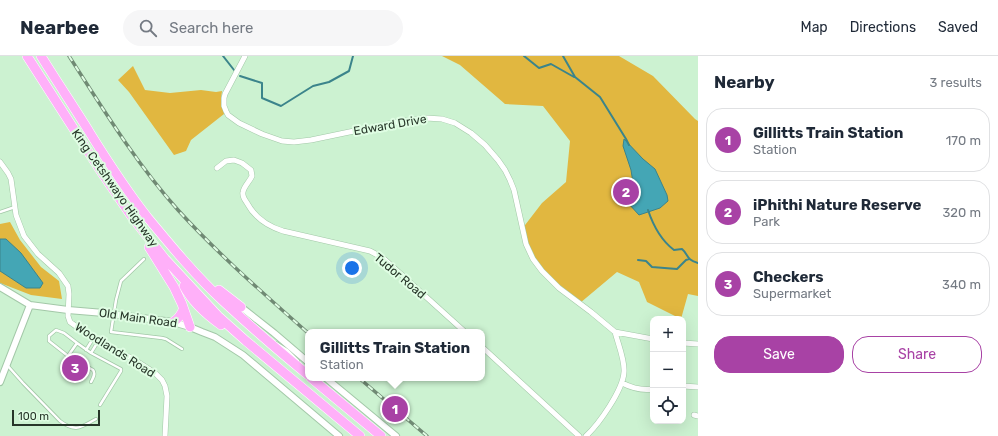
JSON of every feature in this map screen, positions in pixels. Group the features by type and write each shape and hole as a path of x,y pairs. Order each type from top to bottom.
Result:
{"highway":[{"name":"King Cetshwayo Highway","path":"27,56 132,217 178,274 218,316 240,336 360,436"},
{"name":"King Cetshwayo Highway","path":"41,56 105,156 152,222 195,273 228,306 305,372"},
{"path":"132,217 174,287 190,327"},
{"path":"195,273 241,307"},
{"path":"173,322 182,315 184,310"},
{"path":"315,381 381,436"}],"street":[{"name":"Edward Drive","path":"245,56 225,94 224,106 226,111 228,115 240,123 262,134 282,141 294,142 311,140 402,121 426,118 442,119 455,123 471,132 485,145 505,170 514,190 526,244 533,259 542,271 615,332 650,338"},
{"name":"Tudor Road","path":"217,168 226,161 234,160 242,163 251,170 252,176 244,187 243,197 250,210 261,220 272,227 283,231 370,251 383,258 462,329"},
{"path":"0,162 11,179 16,215 24,236 30,245 59,274 68,286 70,294 68,310"},
{"name":"Old Main Road","path":"0,287 30,305 173,322 214,337 243,355 339,436"},
{"path":"0,382 30,305"},
{"path":"241,307 305,359"},
{"name":"Woodlands Road","path":"68,310 68,318 72,324 138,362 155,373 162,380 167,396 165,436"},
{"path":"586,436 595,427 609,407 622,383 624,365 615,332"},
{"path":"686,343 698,344"},
{"path":"485,351 579,436"},
{"path":"330,381 396,436"},
{"path":"622,383 640,390 650,389"},
{"path":"686,386 698,387"}],"lane":[{"path":"0,212 15,207"},
{"path":"144,259 121,281 111,332 162,338 182,349"},
{"path":"91,382 95,374 93,370 68,356 49,341 50,336 54,331 58,330 64,333 86,350 121,369 100,405"},
{"path":"86,350 94,337"},
{"path":"91,353 99,340"},
{"path":"68,356 77,343"},
{"path":"7,364 23,383 64,424 78,428 96,419"}],"shaded area":[{"path":"442,56 619,56 653,76 698,121 698,296 688,294 682,316 675,316 647,302 639,282 617,272 580,303 542,271 522,229 542,203 566,182 570,141 543,106 505,104 460,65"},
{"path":"133,66 145,90 170,93 201,90 216,92 222,91 221,99 224,114 191,140 186,151 174,155 129,92 118,80"},
{"path":"10,222 20,240 41,267 59,281 62,299 31,295 0,283 0,224"}],"water":[{"path":"624,139 655,169 667,195 668,201 660,208 639,215 628,203 628,193 634,189 631,170 623,146"},
{"path":"0,239 6,239 21,253 43,283 40,288 26,288 0,271"}],"waterway":[{"path":"223,56 234,70"},
{"path":"240,76 262,83 262,98 281,106 313,86 329,82 349,71 353,56"},
{"path":"524,56 539,68 551,64 574,77"},
{"path":"563,56 575,77 600,97 629,145"},
{"path":"648,210 655,227 666,242 674,250 682,249 690,259 698,263"},
{"path":"638,260 646,261 652,267 677,269 689,259"}],"railway":[{"path":"69,56 134,155 178,210 225,258 305,330"},
{"path":"363,381 427,436"}],"place":[{"name":"iPhithi Nature Reserve","path":"626,192"},
{"name":"Checkers","path":"75,368"},
{"name":"Gillitts Train Station","path":"395,409"}]}
